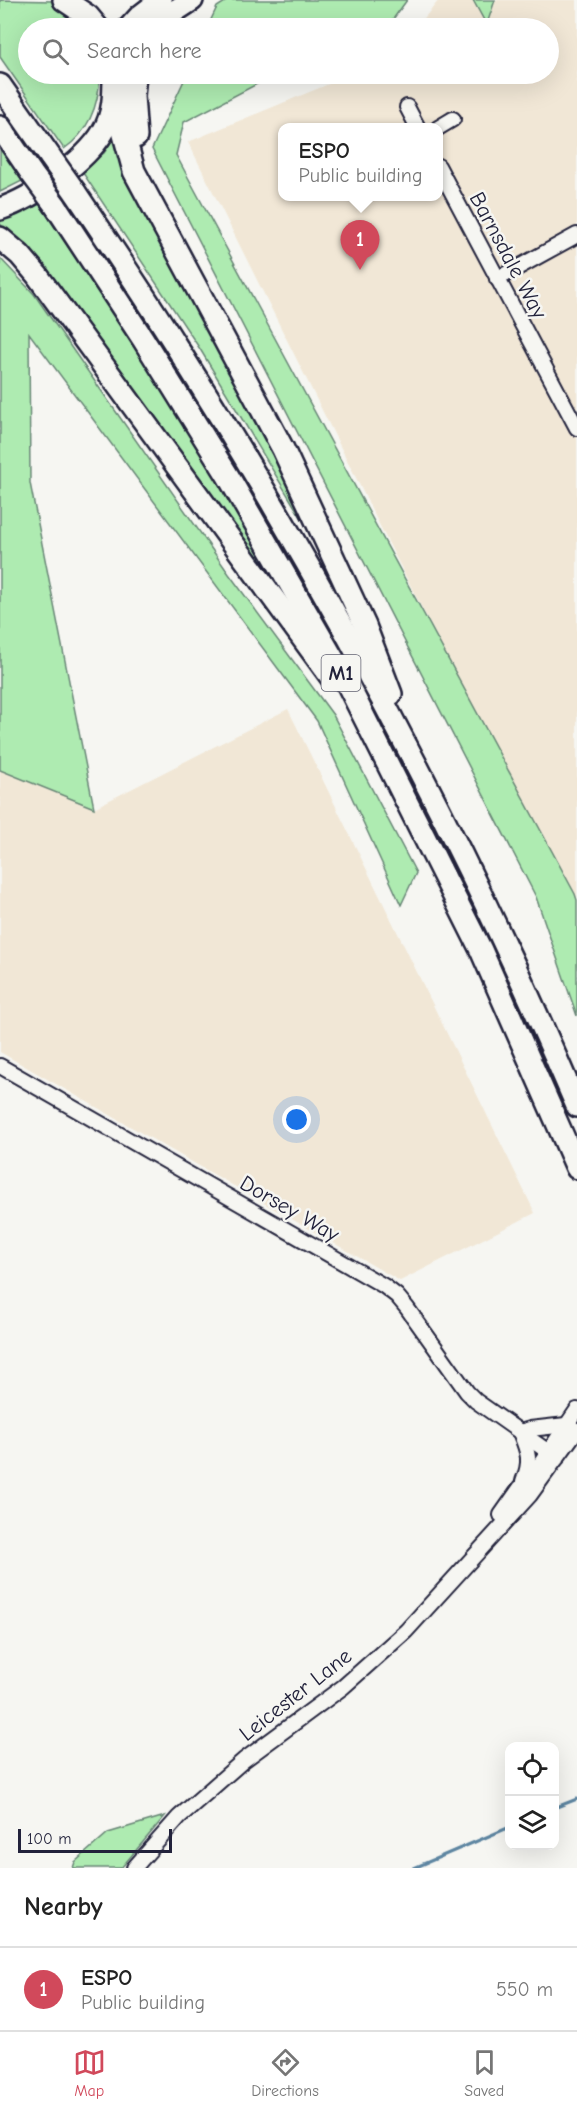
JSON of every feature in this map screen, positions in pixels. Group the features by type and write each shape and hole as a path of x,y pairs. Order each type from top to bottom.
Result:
{"highway":[{"path":"64,0 90,18"},
{"path":"138,18 161,0"},
{"path":"168,18 192,0"},
{"path":"114,84 114,98 134,171 163,228 178,250"},
{"path":"134,84 133,110 141,162 178,250 315,514 365,626 426,784"},
{"name":"M1","path":"0,86 75,192 173,340 266,494 343,628 426,784 494,922 577,1106"},
{"path":"0,209 27,197 63,172 85,153 103,132 114,98"},
{"name":"M1","path":"0,127 55,205 143,339 243,502 347,683 481,950 577,1168"},
{"path":"0,238 20,255 37,275 337,686 410,808"}],"street":[{"path":"406,107 415,123"},
{"path":"443,125 453,119"},
{"name":"Barnsdale Way","path":"443,176 577,428"},
{"path":"497,279 577,235"},
{"name":"Dorsey Way","path":"0,1066 384,1286 398,1296 467,1392 486,1409 553,1455"},
{"name":"Leicester Lane","path":"134,1868 187,1810 244,1760 343,1687 406,1631 530,1495 572,1428 577,1410"},
{"path":"520,1488 528,1469 529,1458 520,1432 530,1429 572,1428"},
{"name":"Leicester Lane","path":"479,1550 520,1488 553,1455"}],"shaded area":[{"path":"439,0 577,0 577,923 534,826 386,538 188,142 329,84 559,84 559,18 424,18"},
{"path":"288,709 535,1213 400,1281 0,1052 0,770 94,808"}],"green space":[{"path":"0,0 53,1 77,18 18,18 18,83 0,57"},
{"path":"228,0 407,0 394,18 212,18 217,7"},
{"path":"473,0 495,0 489,18 483,18"},
{"path":"19,84 99,84 98,96 87,125 64,149"},
{"path":"182,84 257,84 184,122 176,155 575,894 577,900 577,1016 536,897 152,149"},
{"path":"118,132 311,521 305,524 200,349 81,170 104,153"},
{"path":"0,149 22,181 0,192"},
{"path":"37,200 146,365 271,567 265,570 41,262 27,246 0,224 0,217"},
{"path":"0,258 34,294 229,574 333,715 416,873 401,905 317,721 29,333 30,483 94,808 0,770"},
{"path":"165,1816 121,1868 73,1868 75,1862 108,1833"}],"waterway":[{"path":"559,1806 577,1799"},
{"path":"414,1868 505,1829"}],"place":[{"name":"ESPO","path":"360,270"}]}
